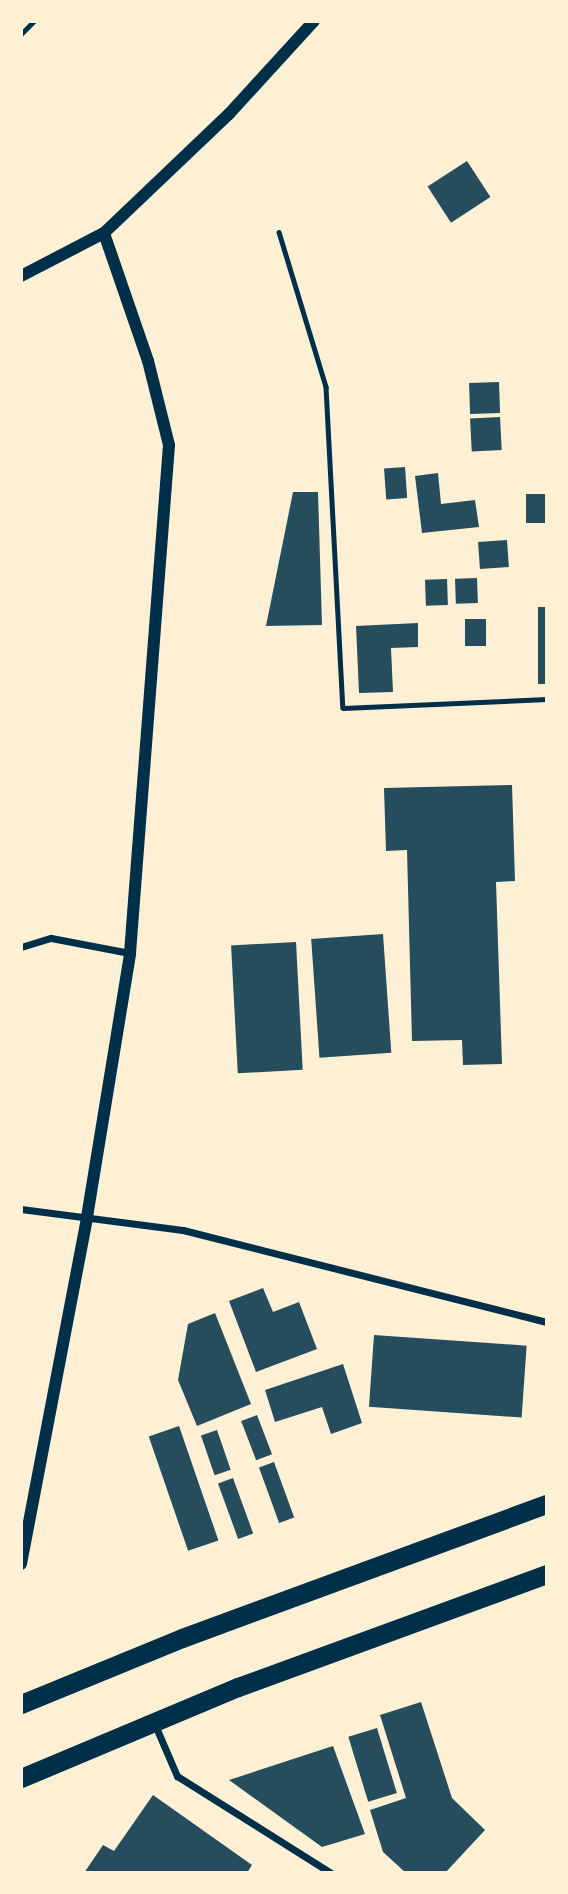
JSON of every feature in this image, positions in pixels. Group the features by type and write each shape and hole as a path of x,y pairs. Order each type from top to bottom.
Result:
{"highway":[{"path":"21,1704 194,1634 547,1504"},
{"path":"21,1778 389,1630 547,1574"}],"street":[{"path":"21,276 104,233 229,114 314,21"},
{"path":"21,1564 88,1217 130,953 169,445 148,362 104,233"},
{"path":"21,947 51,938 130,953"},
{"path":"21,1209 183,1230 547,1322"},
{"path":"154,1723 177,1776 331,1873"}],"path":[{"path":"21,34 34,21"},
{"path":"279,232 326,387 343,708 547,699"}],"building":[{"path":"467,161 490,197 451,223 428,187"},
{"path":"499,382 500,413 470,414 469,383"},
{"path":"500,417 502,450 472,452 470,419"},
{"path":"405,467 407,498 386,499 384,468"},
{"path":"438,473 441,504 475,500 479,527 422,533 415,476"},
{"path":"293,492 318,492 322,625 266,626"},
{"path":"526,494 547,494 547,523 526,523"},
{"path":"507,540 509,567 480,569 478,542"},
{"path":"477,578 478,603 456,604 455,579"},
{"path":"447,579 448,605 426,606 425,580"},
{"path":"538,607 547,607 547,684 538,684"},
{"path":"465,619 486,619 486,646 465,646"},
{"path":"418,623 418,647 391,648 393,692 359,693 356,626"},
{"path":"512,785 515,881 496,882 502,1064 463,1065 462,1040 412,1041 407,850 386,851 384,788"},
{"path":"383,934 391,1053 319,1058 311,939"},
{"path":"296,942 303,1070 238,1073 231,945"},
{"path":"263,1288 273,1312 299,1302 317,1349 256,1372 229,1301"},
{"path":"215,1313 251,1404 197,1426 178,1380 188,1324"},
{"path":"374,1335 527,1346 522,1417 369,1407"},
{"path":"343,1364 362,1423 331,1434 322,1407 275,1422 265,1390"},
{"path":"257,1415 272,1454 256,1460 241,1421"},
{"path":"179,1426 218,1540 188,1551 149,1436"},
{"path":"217,1430 231,1470 215,1475 201,1436"},
{"path":"274,1462 294,1517 279,1523 259,1467"},
{"path":"233,1478 253,1533 238,1539 218,1483"},
{"path":"421,1702 452,1798 485,1830 445,1873 406,1873 383,1852 370,1810 406,1798 380,1715"},
{"path":"377,1728 397,1793 368,1802 348,1737"},
{"path":"333,1746 365,1834 322,1847 229,1780"},
{"path":"153,1795 252,1865 247,1873 84,1873 103,1845 114,1851"}]}
